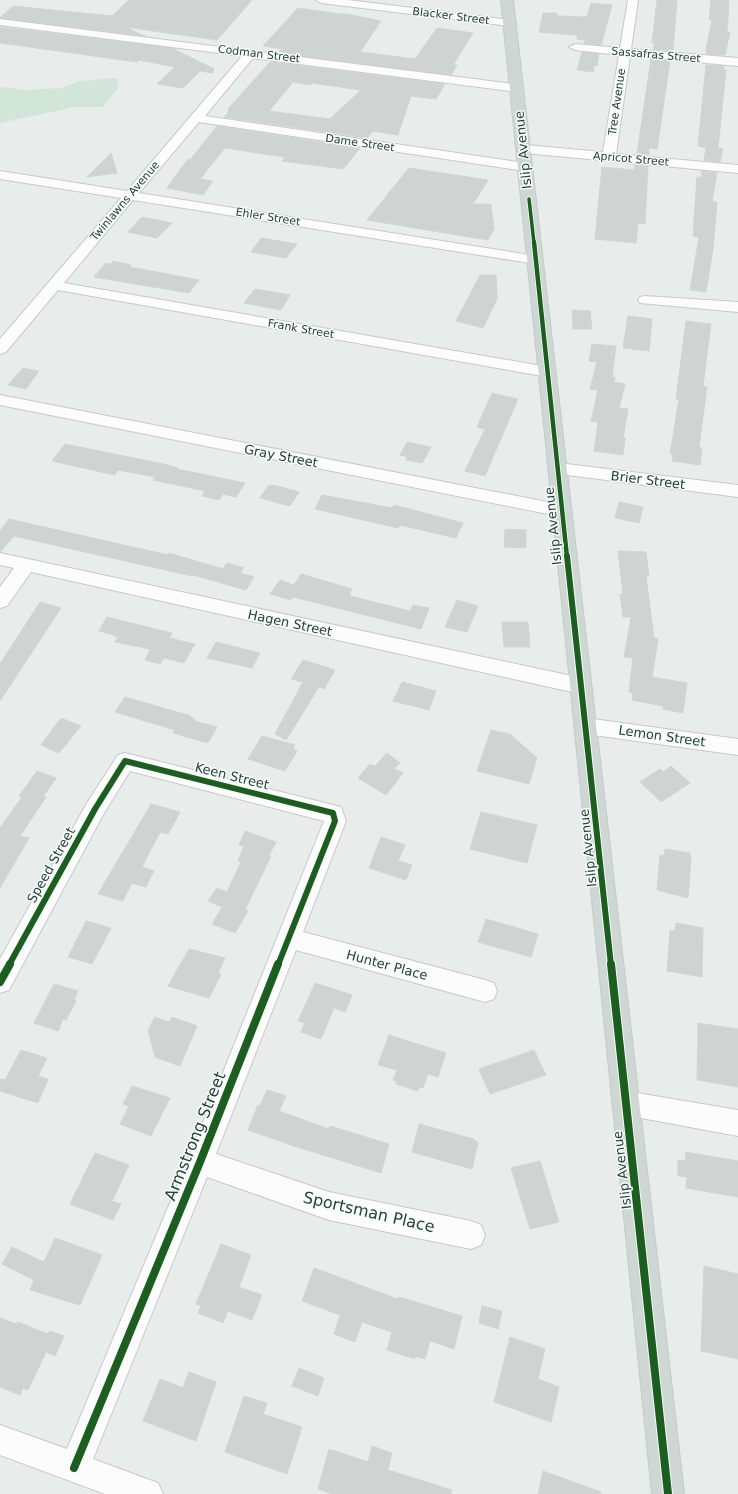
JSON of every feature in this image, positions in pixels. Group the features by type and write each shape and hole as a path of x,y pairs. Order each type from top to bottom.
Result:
{"main road":[{"name":"Islip Avenue","path":"507,0 668,1494"}],"street":[{"name":"Blacker Street","path":"321,0 510,23"},
{"name":"Tree Avenue","path":"609,157 633,0"},
{"name":"Codman Street","path":"0,22 517,88"},
{"name":"Sassafras Street","path":"575,48 738,62"},
{"name":"Twinlawns Avenue","path":"0,349 251,53"},
{"name":"Dame Street","path":"195,118 525,158"},
{"name":"Apricot Street","path":"525,158 609,157 738,169"},
{"name":"Ehler Street","path":"0,175 536,260"},
{"name":"Frank Street","path":"53,285 548,372"},
{"path":"645,300 738,307"},
{"name":"Gray Street","path":"0,400 563,511"},
{"name":"Brier Street","path":"558,469 738,492"},
{"name":"Hagen Street","path":"0,559 581,686"},
{"path":"0,601 26,565"},
{"name":"Lemon Street","path":"586,726 738,747"},
{"name":"Keen Street","path":"125,761 333,813"},
{"name":"Speed Street","path":"0,982 95,808 125,761"},
{"name":"Armstrong Street","path":"74,1468 200,1162 335,821 333,813"},
{"name":"Hunter Place","path":"288,938 486,991"},
{"path":"625,1102 738,1123"},
{"name":"Sportsman Place","path":"200,1162 329,1206 471,1235"},
{"path":"0,1440 146,1494"}],"green space":[{"path":"117,78 118,88 103,107 74,107 0,123 0,87 26,90 60,88 80,81"}],"building":[{"path":"129,0 252,0 217,40 125,27 145,36 0,18 13,6 112,16"},
{"path":"657,0 677,0 673,51 653,49 655,43 652,43"},
{"path":"711,0 728,0 729,3 727,32 730,32 725,55 707,54 706,50 712,20 709,20"},
{"path":"591,3 612,5 601,45 584,43 585,40 577,39 577,35 539,32 543,13 557,13 557,16 587,17"},
{"path":"298,8 347,14 381,21 360,52 415,59 437,28 473,33 453,65 457,65 451,75 278,53 282,49 263,46"},
{"path":"0,27 172,48 214,69 213,73 200,71 183,88 157,84 175,67 139,60 137,62 0,43"},
{"path":"582,52 599,54 597,66 594,65 593,72 577,70"},
{"path":"651,59 670,61 657,149 649,148 649,155 637,154"},
{"path":"270,62 445,84 436,99 411,96 398,135 373,131 367,138 224,117 228,113 228,109","holes":["293,82 311,85 312,83 361,90 330,119 269,111"]},
{"path":"706,65 724,66 723,70 726,70 718,148 723,149 720,162 704,160 706,148 698,146"},
{"path":"217,126 360,148 343,169 282,161 284,157 225,148 200,179 213,181 203,195 167,188 188,159 190,160"},
{"path":"111,153 117,173 87,177"},
{"path":"635,165 648,166 645,224 638,223 636,243 595,239 602,167 634,170"},
{"path":"409,168 488,180 473,204 491,204 494,229 488,240 367,220"},
{"path":"702,171 717,173 712,201 717,202 713,249 706,292 690,290 699,237 693,236 697,177 701,178"},
{"path":"142,217 172,223 157,238 128,232"},
{"path":"261,238 297,244 286,258 251,252"},
{"path":"113,261 131,265 130,267 199,280 189,293 94,277 106,263 111,264"},
{"path":"480,275 496,275 497,299 483,328 456,321"},
{"path":"255,289 290,295 281,310 244,303"},
{"path":"572,310 590,311 592,329 573,329"},
{"path":"628,316 652,319 649,351 623,348"},
{"path":"686,321 711,324 703,386 707,387 699,447 702,448 700,465 672,461 673,454 670,454 679,399 676,399"},
{"path":"592,344 616,346 612,377 615,377 614,382 625,384 619,408 628,409 623,438 625,438 623,455 594,451 598,422 591,421 598,390 590,389 597,362 589,361"},
{"path":"23,368 39,371 26,389 8,385"},
{"path":"492,393 518,399 485,476 465,471 485,429 477,427"},
{"path":"407,442 431,447 422,463 406,460 407,457 400,455"},
{"path":"65,444 168,465 178,468 177,469 245,483 236,497 223,494 219,500 202,496 205,491 153,480 155,477 118,470 115,475 52,461"},
{"path":"269,485 299,492 290,506 260,498"},
{"path":"322,495 392,508 394,505 463,523 456,538 400,525 398,528 315,509"},
{"path":"619,502 643,507 639,523 615,518"},
{"path":"9,519 168,555 169,553 223,569 227,563 244,568 240,573 254,577 246,590 193,575 14,536 0,552 0,531"},
{"path":"505,529 526,530 526,548 504,547"},
{"path":"618,551 646,552 649,576 646,576 654,638 658,639 652,677 687,683 683,713 663,709 663,706 632,700 633,693 629,692 633,658 624,657 631,617 623,617 620,594 623,594"},
{"path":"301,574 352,589 349,594 351,594 350,596 410,611 413,605 429,608 421,629 293,597 291,600 270,594 280,580 294,585"},
{"path":"457,600 478,606 467,632 445,627"},
{"path":"40,602 61,608 0,701 0,664"},
{"path":"107,617 172,633 169,638 195,644 184,663 164,658 160,664 145,660 150,649 115,642 118,637 99,631"},
{"path":"502,622 528,622 530,647 504,647"},
{"path":"216,642 260,653 252,668 207,658"},
{"path":"303,660 335,670 324,689 319,687 286,740 275,734 303,682 291,679"},
{"path":"402,682 436,691 429,710 393,701"},
{"path":"125,697 191,716 190,717 195,719 194,721 217,727 208,743 173,733 175,730 115,712"},
{"path":"61,718 81,726 59,753 41,745"},
{"path":"491,730 510,734 537,758 529,784 477,771"},
{"path":"262,736 295,745 293,749 297,751 285,771 248,759"},
{"path":"387,753 400,763 394,769 403,773 386,795 358,778 370,764 375,766"},
{"path":"671,766 690,783 661,802 640,782 660,769 663,772"},
{"path":"37,771 56,778 43,797 46,797 20,836 29,838 0,888 0,828 22,797 19,796"},
{"path":"151,804 180,812 168,834 160,832 142,867 154,871 146,887 132,883 123,901 98,894"},
{"path":"481,812 537,825 527,863 470,849"},
{"path":"245,831 276,842 269,855 271,856 245,910 248,911 235,933 212,924 222,907 208,901 217,888 227,892 241,862 238,861 244,846 239,845"},
{"path":"381,837 405,845 398,861 412,865 406,880 369,868"},
{"path":"665,849 690,853 691,860 688,898 657,890 660,855 664,856"},
{"path":"486,919 538,934 531,957 478,942"},
{"path":"86,921 111,928 92,964 68,957"},
{"path":"676,923 703,928 702,977 667,971 670,930 675,931"},
{"path":"189,949 225,958 218,973 221,974 209,998 168,986"},
{"path":"315,983 352,995 345,1012 334,1008 321,1039 301,1032 305,1023 298,1021"},
{"path":"54,984 78,991 74,1000 76,1001 66,1020 63,1019 58,1031 34,1023"},
{"path":"155,1017 169,1022 172,1017 197,1026 180,1066 155,1057 148,1030"},
{"path":"698,1023 738,1029 738,1087 697,1080"},
{"path":"389,1035 446,1053 438,1077 428,1074 423,1088 419,1087 418,1091 396,1084 397,1081 393,1080 397,1070 378,1065"},
{"path":"21,1050 47,1058 38,1076 48,1079 38,1103 0,1091 0,1079 5,1080"},
{"path":"534,1050 546,1075 490,1094 479,1069"},
{"path":"132,1086 170,1098 151,1136 120,1124 129,1106 123,1104"},
{"path":"267,1090 286,1096 279,1111 329,1129 330,1126 389,1144 381,1173 248,1130 258,1105 260,1106"},
{"path":"419,1124 474,1139 478,1142 472,1169 412,1152"},
{"path":"686,1152 738,1161 738,1197 686,1188 687,1177 678,1176 678,1160 685,1161"},
{"path":"95,1153 129,1165 112,1201 121,1204 113,1220 70,1204"},
{"path":"540,1161 559,1222 530,1229 511,1168"},
{"path":"55,1238 102,1255 80,1305 30,1290 34,1280 2,1264 12,1247 44,1262"},
{"path":"221,1244 251,1255 239,1287 262,1295 252,1320 228,1311 223,1323 198,1313 201,1306 196,1304"},
{"path":"704,1266 738,1274 738,1359 701,1351"},
{"path":"314,1268 398,1299 399,1297 462,1316 454,1349 430,1341 425,1359 415,1356 415,1359 387,1350 392,1332 362,1322 355,1342 334,1334 340,1315 302,1301"},
{"path":"482,1306 502,1311 498,1329 479,1323"},
{"path":"0,1318 17,1324 18,1322 48,1334 50,1331 64,1336 55,1356 46,1352 28,1390 23,1388 20,1395 0,1387"},
{"path":"510,1337 545,1349 538,1379 559,1387 551,1422 494,1402"},
{"path":"299,1368 324,1378 318,1396 292,1386"},
{"path":"189,1372 216,1382 196,1441 143,1421 160,1379 183,1388"},
{"path":"244,1396 267,1403 263,1414 302,1427 287,1474 225,1452"},
{"path":"372,1446 392,1453 388,1470 452,1490 451,1494 332,1494 318,1489 329,1449 368,1462"},
{"path":"543,1471 601,1492 601,1494 538,1494"}],"cycle path":[{"path":"529,199 668,1494"},
{"path":"0,982 95,809 125,761 333,813 335,821 200,1162 74,1468"}]}
